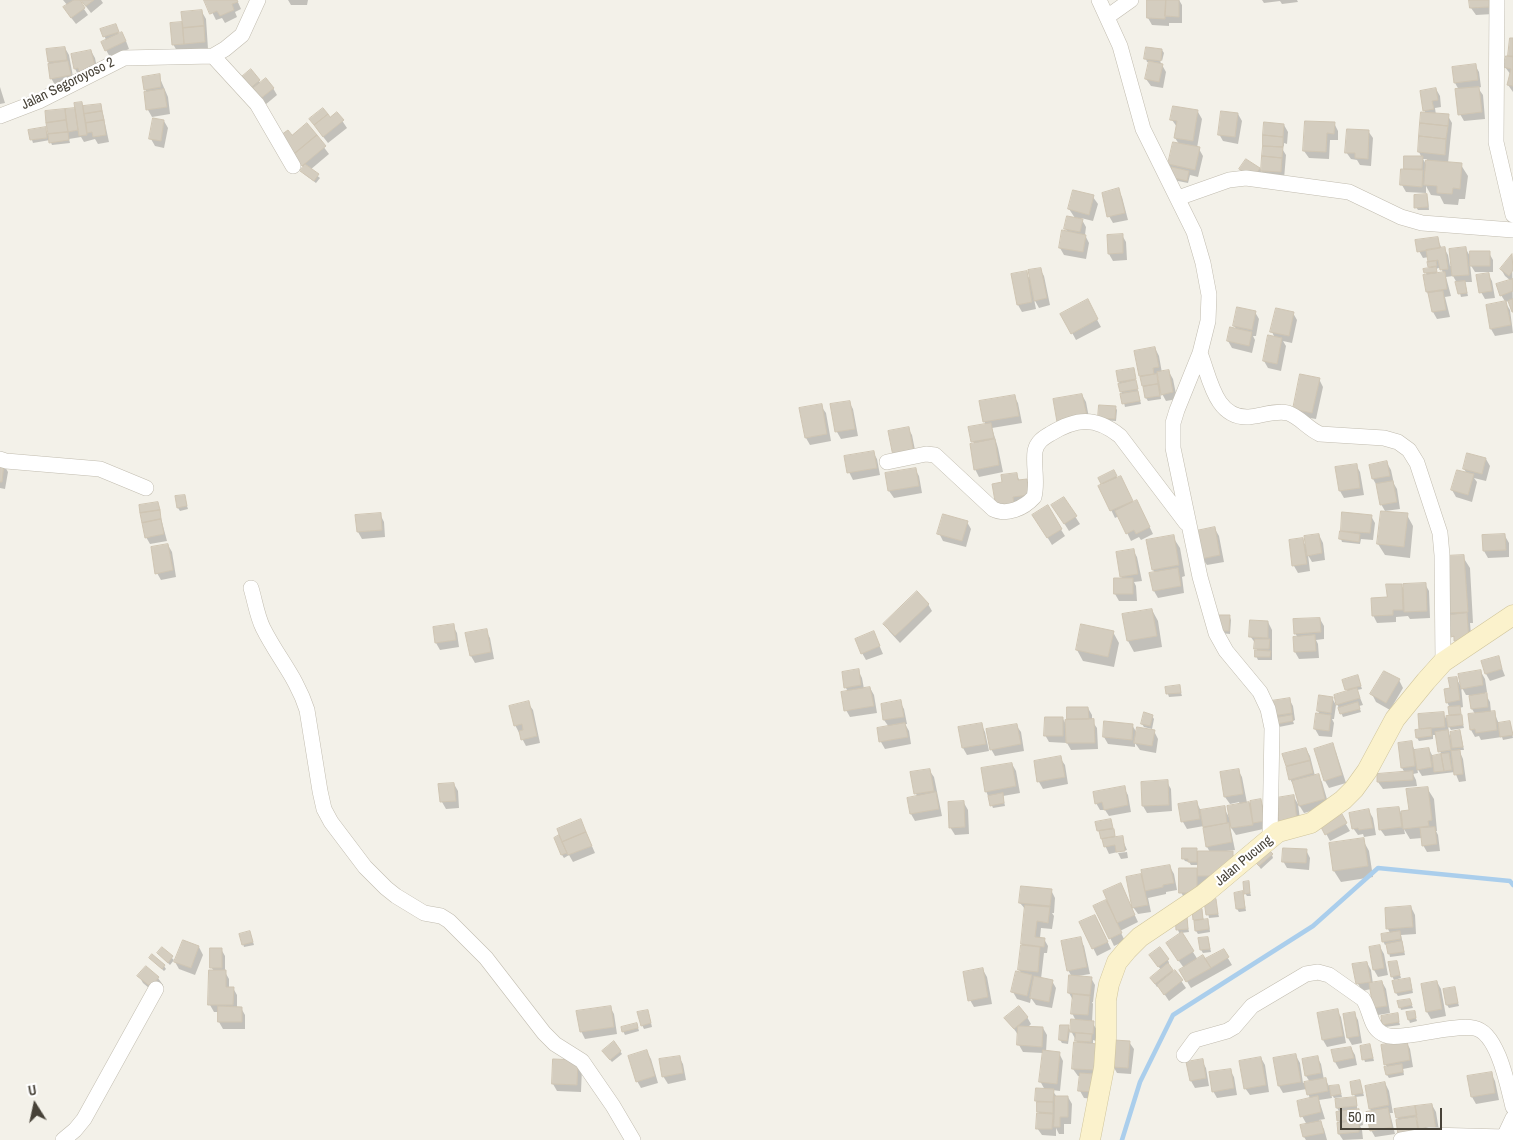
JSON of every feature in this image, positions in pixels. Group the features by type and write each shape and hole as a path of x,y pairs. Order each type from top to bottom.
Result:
{"main road":[{"name":"Jalan Pucung","path":"1090,1140 1104,1068 1106,1000 1109,984 1118,962 1127,950 1140,937 1204,894 1270,838 1282,830 1305,825 1316,820 1343,800 1367,771 1395,719 1443,662 1513,615"}],"street":[{"path":"258,0 242,35 213,56 257,104 293,166"},
{"path":"1099,0 1120,46 1143,129 1178,198 1198,246 1209,295 1208,321 1200,353 1177,410 1173,428 1173,448 1200,576 1216,633 1226,650 1260,692 1268,709 1272,728 1270,838"},
{"path":"1107,17 1132,0"},
{"path":"1497,0 1496,142 1513,215"},
{"name":"Jalan Segoroyoso 2","path":"0,116 39,101 124,58 213,56"},
{"path":"1178,198 1229,180 1246,178 1349,192 1401,217 1422,223 1513,230"},
{"path":"1200,353 1218,401 1226,411 1235,416 1248,417 1287,413 1320,434 1384,438 1398,442 1409,450 1417,463 1440,533 1443,662"},
{"path":"887,462 934,454 993,509 1004,513 1010,512 1029,502 1034,497 1035,451 1040,441 1065,425 1091,421 1110,428 1120,436 1189,526"},
{"path":"0,459 100,469 146,488"},
{"path":"250,588 262,626 297,684 303,698 307,710 320,792 324,809 331,822 366,867 386,888 424,913 441,916 449,920 486,958 544,1033 555,1044 582,1061 613,1106 633,1140"},
{"path":"1184,1054 1195,1040 1227,1031 1234,1027 1252,1006 1306,974 1318,972 1329,975 1363,999 1379,1032 1392,1037 1459,1029 1473,1028 1481,1030 1490,1040 1501,1062 1513,1107"},
{"path":"63,1140 84,1119 156,990"},
{"path":"1401,1140 1430,1135 1505,1139 1513,1118"}],"building":[{"path":"74,0 80,0 85,8 71,18 63,7"},
{"path":"81,0 94,0 86,6"},
{"path":"204,0 237,0 238,2 232,4 234,10 220,16 217,11 210,14"},
{"path":"1147,0 1166,0 1165,19 1147,18"},
{"path":"1166,0 1179,0 1179,17 1165,16"},
{"path":"1469,0 1489,0 1489,7 1470,8"},
{"path":"202,10 204,26 183,28 181,12"},
{"path":"182,22 184,44 172,45 170,23"},
{"path":"116,24 119,32 103,37 100,29"},
{"path":"204,26 205,42 184,44 183,28"},
{"path":"122,32 126,41 105,51 101,42"},
{"path":"1510,38 1513,38 1513,56 1508,56"},
{"path":"65,47 67,60 48,62 46,49"},
{"path":"1146,47 1162,49 1161,61 1144,59"},
{"path":"91,50 95,66 89,67 90,72 80,74 78,68 74,69 71,54"},
{"path":"1506,56 1513,57 1513,86 1507,85 1511,69 1503,67"},
{"path":"68,61 71,75 50,79 48,64"},
{"path":"1149,61 1163,64 1159,82 1145,79"},
{"path":"1476,64 1478,80 1454,83 1452,67"},
{"path":"251,69 260,80 247,91 238,80"},
{"path":"160,74 161,87 144,90 142,77"},
{"path":"266,78 274,88 260,99 252,89"},
{"path":"1479,87 1482,112 1458,115 1455,89"},
{"path":"1436,88 1438,100 1432,101 1434,109 1423,111 1420,91"},
{"path":"164,89 167,107 146,110 144,92"},
{"path":"82,102 87,135 79,136 74,103"},
{"path":"101,104 102,111 84,114 83,106"},
{"path":"1173,106 1198,110 1193,141 1174,138 1177,121 1170,120"},
{"path":"75,108 78,130 68,132 65,109"},
{"path":"323,108 328,114 314,125 309,119"},
{"path":"65,109 66,120 46,123 45,111"},
{"path":"102,111 104,120 86,123 84,114"},
{"path":"1221,111 1238,113 1235,137 1218,135"},
{"path":"337,112 344,120 323,137 314,125 328,114 330,117"},
{"path":"1421,112 1449,114 1448,126 1420,123"},
{"path":"153,118 164,120 161,141 149,139"},
{"path":"66,120 68,132 48,134 46,123"},
{"path":"104,120 106,135 93,137 92,132 87,133 86,123"},
{"path":"1305,121 1335,122 1334,134 1327,133 1326,152 1303,151"},
{"path":"1264,122 1284,124 1283,137 1263,135"},
{"path":"307,123 317,135 293,155 278,137 288,130 292,135"},
{"path":"1420,123 1448,126 1446,139 1419,136"},
{"path":"46,127 47,138 30,140 28,130"},
{"path":"1347,129 1369,130 1368,159 1355,158 1355,153 1345,153"},
{"path":"68,132 69,140 49,143 48,134"},
{"path":"317,135 326,146 302,166 293,155"},
{"path":"1263,135 1283,137 1283,147 1263,146"},
{"path":"1419,136 1446,139 1445,155 1418,152"},
{"path":"1173,142 1200,147 1195,170 1168,164"},
{"path":"1263,146 1283,147 1282,158 1262,156"},
{"path":"1262,156 1282,158 1281,172 1261,171"},
{"path":"1404,156 1423,156 1422,169 1404,169"},
{"path":"1246,159 1260,168 1254,178 1239,169"},
{"path":"1426,160 1462,163 1460,189 1453,188 1452,194 1437,193 1437,186 1424,185"},
{"path":"305,164 319,174 314,181 300,171"},
{"path":"1172,167 1189,171 1187,181 1170,177"},
{"path":"1401,169 1423,170 1422,187 1400,185"},
{"path":"1119,188 1125,213 1107,217 1102,193"},
{"path":"1073,190 1094,195 1089,215 1068,209"},
{"path":"1427,194 1428,207 1414,208 1414,195"},
{"path":"1067,216 1083,219 1080,232 1064,229"},
{"path":"1062,230 1086,235 1083,252 1059,248"},
{"path":"1123,234 1123,253 1108,254 1107,235"},
{"path":"1438,237 1440,248 1417,252 1415,240"},
{"path":"1445,247 1448,269 1440,270 1438,260 1428,262 1426,250"},
{"path":"1466,247 1469,275 1452,276 1449,249"},
{"path":"1470,251 1490,251 1490,266 1470,266"},
{"path":"1512,254 1513,270 1509,276 1500,269"},
{"path":"1436,261 1437,266 1428,267 1427,262"},
{"path":"1436,267 1437,272 1424,273 1423,269"},
{"path":"1041,268 1047,298 1034,301 1028,270"},
{"path":"1027,271 1032,302 1017,305 1011,274"},
{"path":"1445,272 1447,289 1426,292 1423,275"},
{"path":"1489,273 1492,291 1479,293 1476,275"},
{"path":"1513,279 1513,291 1500,296 1496,284"},
{"path":"1465,281 1467,293 1458,294 1455,282"},
{"path":"1443,291 1446,310 1432,312 1428,293"},
{"path":"1088,299 1098,319 1071,334 1060,314"},
{"path":"1513,299 1513,312 1512,312 1508,301"},
{"path":"1506,301 1511,325 1490,329 1486,305"},
{"path":"1237,307 1256,311 1252,330 1233,326"},
{"path":"1276,308 1294,312 1289,336 1270,332"},
{"path":"1230,327 1252,332 1249,346 1227,341"},
{"path":"1268,335 1282,338 1277,364 1263,361"},
{"path":"1155,347 1159,367 1153,368 1154,374 1139,376 1134,351"},
{"path":"1134,368 1136,379 1118,382 1116,371"},
{"path":"1169,370 1173,392 1161,395 1157,372"},
{"path":"1157,374 1158,384 1142,386 1140,377"},
{"path":"1300,374 1320,378 1312,413 1293,409"},
{"path":"1136,380 1138,389 1120,392 1118,384"},
{"path":"1158,384 1160,396 1145,398 1143,387"},
{"path":"1138,391 1140,401 1122,404 1120,394"},
{"path":"1082,394 1087,416 1057,422 1053,399"},
{"path":"1015,395 1019,416 983,422 979,401"},
{"path":"850,401 855,429 835,432 830,404"},
{"path":"822,404 827,434 805,438 799,408"},
{"path":"1099,405 1116,406 1115,419 1098,418"},
{"path":"991,423 994,438 971,442 968,427"},
{"path":"909,427 914,453 893,456 888,431"},
{"path":"995,439 999,465 974,470 970,444"},
{"path":"874,451 877,468 847,473 844,456"},
{"path":"1467,453 1486,458 1482,474 1463,469"},
{"path":"1387,461 1390,476 1372,479 1369,465"},
{"path":"0,463 4,464 2,482 0,482"},
{"path":"1357,464 1360,488 1339,491 1335,467"},
{"path":"916,468 919,486 888,491 885,473"},
{"path":"1114,470 1117,476 1101,484 1098,478"},
{"path":"1457,470 1474,474 1468,495 1451,490"},
{"path":"1017,473 1018,480 1027,479 1029,495 1013,497 1014,504 996,507 992,484 1002,482 1001,475"},
{"path":"1121,476 1133,501 1110,511 1098,486"},
{"path":"1393,481 1397,502 1380,505 1376,484"},
{"path":"185,495 187,506 177,508 175,496"},
{"path":"1064,497 1077,516 1064,524 1051,505"},
{"path":"1137,500 1150,527 1136,534 1134,530 1126,534 1115,511"},
{"path":"158,502 160,510 140,513 139,505"},
{"path":"1048,505 1062,529 1047,538 1032,515"},
{"path":"160,510 161,519 142,523 140,513"},
{"path":"1381,511 1408,513 1404,547 1377,544"},
{"path":"1342,512 1372,515 1370,533 1341,531"},
{"path":"381,513 382,530 357,532 355,515"},
{"path":"943,514 968,521 962,541 937,534"},
{"path":"161,519 164,534 145,538 142,523"},
{"path":"1215,527 1220,555 1201,559 1196,531"},
{"path":"1340,531 1360,534 1359,542 1339,539"},
{"path":"1319,534 1322,553 1307,556 1304,536"},
{"path":"1505,534 1506,550 1483,551 1482,535"},
{"path":"1174,535 1179,565 1152,570 1146,540"},
{"path":"1303,538 1307,564 1292,566 1289,540"},
{"path":"168,544 173,570 155,574 151,547"},
{"path":"1134,549 1138,574 1120,577 1116,552"},
{"path":"1464,555 1468,612 1448,613 1444,556"},
{"path":"1178,568 1181,586 1153,591 1149,573"},
{"path":"1114,578 1133,578 1133,594 1114,594"},
{"path":"1426,583 1427,611 1404,612 1403,584"},
{"path":"1386,584 1402,584 1403,610 1393,610 1393,615 1372,616 1371,598 1387,597"},
{"path":"917,591 929,604 895,636 883,624"},
{"path":"1152,609 1157,636 1127,641 1122,614"},
{"path":"1467,613 1469,640 1454,641 1454,636 1451,637 1449,615"},
{"path":"1218,615 1230,615 1229,631 1217,631"},
{"path":"1320,618 1321,632 1294,634 1293,619"},
{"path":"1250,620 1268,621 1268,638 1249,637"},
{"path":"454,624 456,640 435,643 433,627"},
{"path":"1081,624 1114,631 1108,657 1076,650"},
{"path":"487,629 491,652 470,656 465,633"},
{"path":"874,631 880,646 861,654 855,639"},
{"path":"1315,635 1316,651 1294,652 1293,637"},
{"path":"1255,639 1270,639 1269,649 1254,649"},
{"path":"1255,650 1271,651 1270,657 1255,657"},
{"path":"1499,656 1502,669 1485,674 1481,661"},
{"path":"859,669 861,685 844,688 842,672"},
{"path":"1481,670 1483,685 1461,689 1458,674"},
{"path":"1384,671 1400,679 1386,703 1370,694"},
{"path":"1358,675 1361,686 1345,690 1342,680"},
{"path":"1457,677 1460,700 1446,703 1444,689 1450,688 1448,678"},
{"path":"1180,685 1181,693 1166,694 1165,687"},
{"path":"870,687 874,706 844,711 841,692"},
{"path":"1357,688 1360,698 1336,705 1334,695"},
{"path":"1487,693 1488,707 1471,709 1469,696"},
{"path":"1319,695 1333,697 1331,713 1317,711"},
{"path":"1290,698 1292,713 1273,716 1271,701"},
{"path":"901,700 904,717 883,720 881,704"},
{"path":"529,701 537,736 521,740 519,731 523,730 522,724 514,726 509,706"},
{"path":"1358,702 1360,709 1340,714 1338,708"},
{"path":"1460,706 1461,714 1449,715 1448,707"},
{"path":"1067,707 1088,707 1089,719 1067,719"},
{"path":"1495,711 1497,730 1476,733 1475,729 1470,730 1468,714"},
{"path":"1144,712 1153,715 1150,726 1141,724"},
{"path":"1444,712 1445,727 1419,729 1418,714"},
{"path":"1316,713 1331,715 1329,731 1314,729"},
{"path":"1292,715 1293,721 1276,724 1275,718"},
{"path":"1462,715 1463,725 1448,727 1446,716"},
{"path":"1045,717 1063,717 1063,736 1044,736"},
{"path":"1094,719 1095,743 1066,743 1065,720"},
{"path":"1104,721 1133,724 1132,740 1103,737"},
{"path":"1510,721 1513,735 1500,737 1498,723"},
{"path":"905,723 908,737 879,742 877,728"},
{"path":"982,723 986,744 962,748 958,727"},
{"path":"1017,724 1021,744 990,750 986,729"},
{"path":"1137,727 1155,730 1152,746 1134,743"},
{"path":"1431,728 1432,736 1416,738 1415,730"},
{"path":"1448,730 1451,750 1438,752 1435,732"},
{"path":"1460,730 1463,747 1452,748 1450,732"},
{"path":"1412,741 1415,766 1401,768 1398,743"},
{"path":"1333,743 1342,775 1324,781 1314,749"},
{"path":"1306,748 1310,760 1286,766 1282,754"},
{"path":"1429,748 1432,767 1417,770 1414,750"},
{"path":"1460,750 1463,774 1454,775 1451,751"},
{"path":"1449,753 1452,770 1444,771 1441,754"},
{"path":"1441,754 1444,771 1434,772 1432,756"},
{"path":"1061,756 1065,777 1037,782 1034,761"},
{"path":"1310,761 1313,773 1289,780 1286,767"},
{"path":"1012,763 1016,786 985,792 981,768"},
{"path":"930,769 934,791 914,794 910,772"},
{"path":"1239,769 1243,794 1224,797 1220,772"},
{"path":"1413,771 1413,780 1377,782 1377,774"},
{"path":"1319,774 1325,799 1299,806 1292,781"},
{"path":"1168,780 1169,805 1142,806 1141,782"},
{"path":"454,783 456,801 440,802 438,784"},
{"path":"1125,786 1128,805 1104,810 1102,802 1095,804 1093,792"},
{"path":"1428,787 1432,820 1428,821 1429,826 1403,829 1401,811 1409,810 1406,789"},
{"path":"936,792 939,809 910,814 907,798"},
{"path":"1003,793 1004,803 990,806 988,796"},
{"path":"1294,795 1297,820 1279,823 1276,798"},
{"path":"1261,799 1265,821 1253,823 1250,801"},
{"path":"964,801 965,827 949,828 948,802"},
{"path":"1197,801 1200,819 1181,822 1178,804"},
{"path":"1249,802 1253,825 1231,828 1227,806"},
{"path":"1225,806 1227,823 1203,827 1200,810"},
{"path":"1399,807 1402,827 1379,830 1377,809"},
{"path":"1369,809 1373,828 1352,829 1349,813"},
{"path":"1342,814 1347,823 1325,835 1320,825"},
{"path":"581,819 586,832 562,842 557,829"},
{"path":"1111,819 1113,828 1097,831 1095,822"},
{"path":"1229,823 1232,842 1206,847 1203,828"},
{"path":"1435,827 1437,844 1422,846 1420,828"},
{"path":"1114,829 1115,836 1101,839 1099,831"},
{"path":"586,832 592,846 568,855 562,842"},
{"path":"559,835 567,853 561,855 554,838"},
{"path":"1123,836 1125,851 1116,852 1115,845 1104,847 1102,839"},
{"path":"1364,838 1368,866 1333,871 1329,843"},
{"path":"1182,848 1197,848 1197,862 1188,862 1188,859 1182,859"},
{"path":"1267,848 1273,854 1259,866 1253,860"},
{"path":"1283,848 1307,849 1306,863 1282,862"},
{"path":"1198,851 1233,851 1233,862 1218,876 1198,876"},
{"path":"1170,865 1174,883 1145,891 1141,870"},
{"path":"1179,868 1197,868 1197,893 1179,893"},
{"path":"1141,874 1148,905 1132,908 1126,877"},
{"path":"1249,881 1250,893 1244,894 1243,882"},
{"path":"1121,883 1135,915 1117,923 1103,891"},
{"path":"1021,886 1052,889 1050,906 1019,903"},
{"path":"1243,891 1245,908 1236,909 1234,893"},
{"path":"1216,899 1218,914 1206,915 1204,901"},
{"path":"1106,900 1122,933 1109,939 1093,906"},
{"path":"1025,905 1050,907 1048,923 1037,921 1035,937 1045,938 1044,947 1021,944"},
{"path":"1411,906 1413,927 1386,929 1385,908"},
{"path":"1202,909 1203,919 1193,920 1192,910"},
{"path":"1095,915 1108,942 1092,949 1079,922"},
{"path":"1187,916 1188,929 1176,930 1175,917"},
{"path":"1208,919 1209,929 1195,931 1194,921"},
{"path":"250,931 253,942 242,945 239,934"},
{"path":"1400,931 1401,939 1382,942 1381,934"},
{"path":"1182,932 1194,951 1178,961 1166,943"},
{"path":"1081,937 1087,967 1067,971 1061,941"},
{"path":"1208,937 1210,949 1200,950 1198,938"},
{"path":"183,940 199,946 191,968 174,962"},
{"path":"1402,941 1404,952 1388,954 1386,944"},
{"path":"1021,945 1040,947 1038,972 1018,970"},
{"path":"1380,945 1384,968 1373,970 1369,947"},
{"path":"162,947 173,956 168,963 157,953"},
{"path":"1160,947 1169,959 1158,967 1149,955"},
{"path":"210,948 222,948 222,968 210,968"},
{"path":"1224,949 1229,957 1211,968 1205,959"},
{"path":"152,954 165,965 162,969 149,958"},
{"path":"1203,955 1211,968 1186,982 1179,970"},
{"path":"1397,961 1400,975 1391,977 1388,962"},
{"path":"1367,962 1371,982 1356,984 1352,964"},
{"path":"1168,963 1173,970 1155,984 1150,978"},
{"path":"146,966 159,977 151,987 137,976"},
{"path":"983,968 988,997 968,1001 963,972"},
{"path":"209,970 226,970 226,987 234,987 233,1005 208,1005"},
{"path":"1175,970 1183,980 1164,995 1157,985"},
{"path":"1016,971 1032,975 1027,996 1011,992"},
{"path":"1069,975 1092,977 1090,995 1068,993"},
{"path":"1034,976 1053,980 1049,1002 1030,998"},
{"path":"1410,978 1412,990 1395,993 1392,981"},
{"path":"1382,981 1387,1006 1373,1008 1369,983"},
{"path":"1437,981 1442,1009 1426,1012 1421,984"},
{"path":"1455,987 1458,1003 1446,1005 1443,989"},
{"path":"1073,994 1090,996 1088,1015 1071,1014"},
{"path":"1410,999 1412,1005 1399,1008 1397,1001"},
{"path":"218,1006 242,1007 242,1022 218,1022"},
{"path":"611,1006 614,1027 580,1032 576,1011"},
{"path":"1019,1006 1028,1017 1014,1029 1004,1018"},
{"path":"1338,1009 1343,1036 1322,1040 1317,1013"},
{"path":"648,1010 651,1023 641,1026 637,1012"},
{"path":"1415,1011 1416,1018 1408,1020 1406,1012"},
{"path":"1355,1012 1359,1036 1347,1038 1343,1014"},
{"path":"1398,1013 1399,1022 1382,1025 1381,1016"},
{"path":"1071,1019 1094,1021 1093,1034 1070,1032"},
{"path":"637,1023 638,1028 622,1032 621,1027"},
{"path":"1060,1025 1069,1025 1067,1041 1059,1040"},
{"path":"1018,1026 1043,1027 1042,1047 1017,1045"},
{"path":"1076,1033 1092,1034 1091,1042 1075,1041"},
{"path":"1114,1040 1130,1041 1128,1068 1112,1067"},
{"path":"1407,1040 1410,1060 1384,1065 1381,1045"},
{"path":"614,1041 621,1051 610,1060 602,1051"},
{"path":"1074,1042 1099,1044 1097,1070 1072,1069"},
{"path":"1370,1044 1373,1058 1362,1060 1360,1046"},
{"path":"1351,1047 1354,1058 1334,1062 1331,1050"},
{"path":"647,1050 655,1076 636,1082 628,1056"},
{"path":"1043,1050 1060,1052 1057,1084 1039,1082"},
{"path":"1296,1054 1301,1082 1278,1086 1273,1058"},
{"path":"680,1056 683,1073 662,1077 659,1059"},
{"path":"1318,1056 1321,1073 1305,1076 1302,1059"},
{"path":"1261,1057 1266,1085 1244,1089 1239,1061"},
{"path":"553,1059 578,1060 577,1085 552,1084"},
{"path":"1203,1059 1206,1078 1190,1081 1186,1062"},
{"path":"1402,1064 1403,1072 1386,1075 1384,1067"},
{"path":"1231,1069 1234,1088 1212,1092 1209,1072"},
{"path":"1492,1072 1495,1093 1471,1097 1467,1076"},
{"path":"1080,1073 1095,1074 1093,1092 1078,1091"},
{"path":"1326,1078 1328,1091 1307,1095 1304,1082"},
{"path":"1360,1080 1363,1093 1352,1095 1350,1082"},
{"path":"1385,1082 1389,1105 1369,1109 1365,1086"},
{"path":"1339,1085 1341,1094 1331,1096 1329,1086"},
{"path":"1036,1088 1054,1089 1053,1102 1035,1101"},
{"path":"1055,1096 1068,1096 1068,1117 1060,1117 1060,1127 1054,1127"},
{"path":"1318,1096 1321,1112 1300,1117 1297,1101"},
{"path":"1356,1097 1357,1106 1336,1108 1335,1099"},
{"path":"1037,1102 1053,1102 1053,1113 1037,1112"},
{"path":"1432,1104 1436,1130 1419,1132 1415,1106"},
{"path":"1415,1106 1417,1115 1396,1118 1394,1109"},
{"path":"1388,1108 1392,1127 1370,1131 1366,1112"},
{"path":"1359,1109 1360,1119 1337,1121 1336,1112"},
{"path":"1037,1113 1053,1114 1052,1129 1036,1129"},
{"path":"1416,1117 1418,1132 1398,1135 1396,1120"},
{"path":"1321,1121 1324,1133 1303,1137 1300,1125"},
{"path":"1359,1121 1359,1132 1338,1134 1337,1123"}],"waterway":[{"path":"1122,1140 1140,1082 1173,1015 1313,926 1378,868 1510,881 1513,885"}]}
